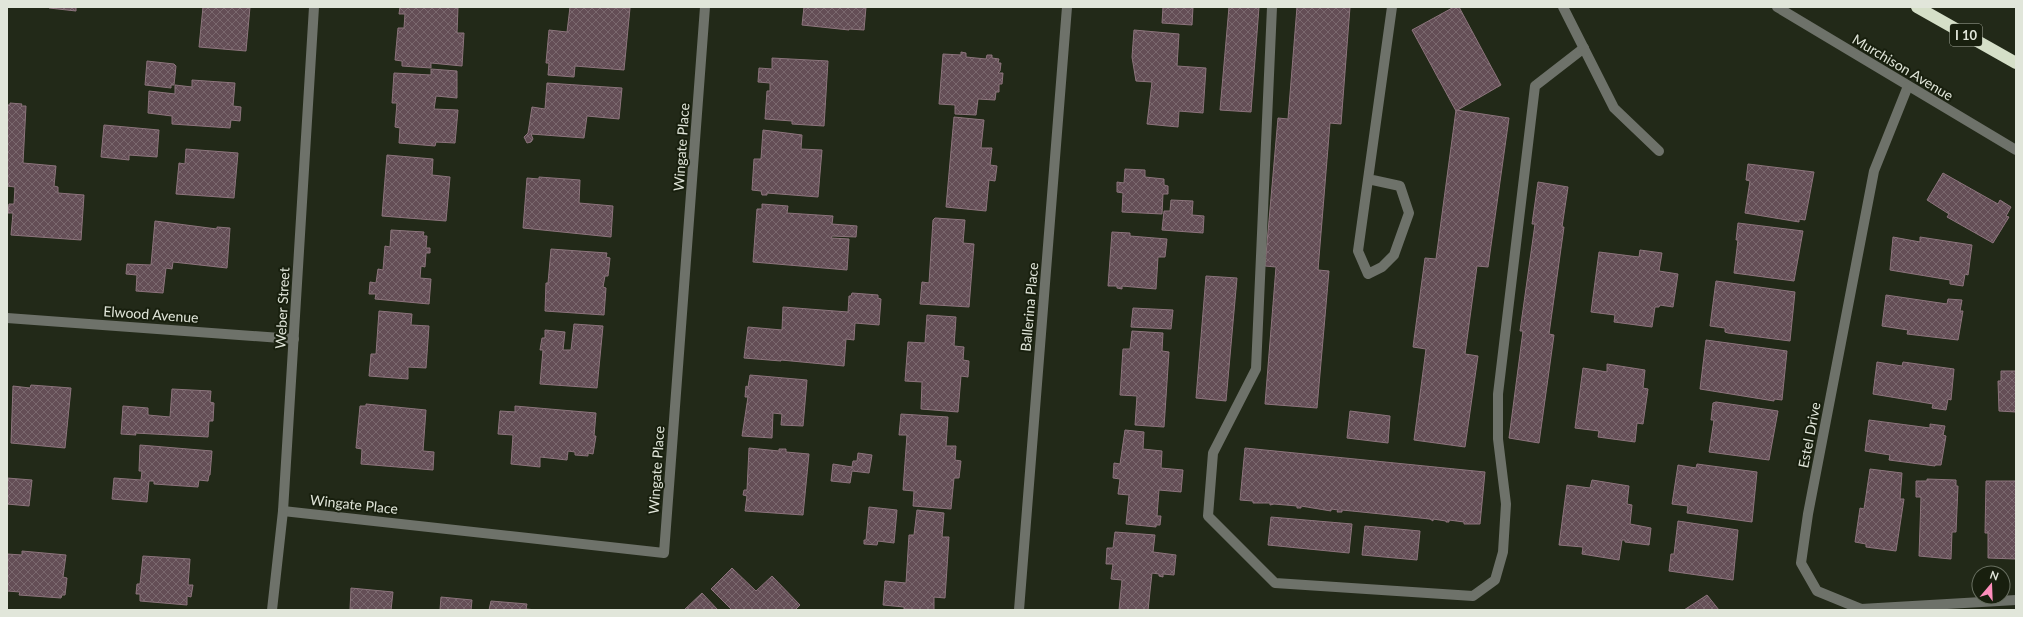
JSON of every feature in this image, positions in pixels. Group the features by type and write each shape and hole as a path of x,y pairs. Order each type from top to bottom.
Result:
{"highway":[{"name":"I 10","path":"1917,7 2016,63"}],"street":[{"name":"Weber Street","path":"272,610 283,510 314,7"},
{"name":"Wingate Place","path":"283,510 664,553 705,7"},
{"name":"Ballerina Place","path":"1019,610 1067,7"},
{"path":"1272,7 1256,369 1213,454 1208,516 1276,583 1473,596 1495,580 1503,552 1506,504 1498,439 1498,394 1535,86 1584,48"},
{"path":"1368,179 1400,186 1409,213 1394,255 1382,267 1368,274 1358,251 1368,179 1392,7"},
{"path":"1563,7 1614,108 1659,151"},
{"name":"Murchison Avenue","path":"1777,7 2016,150"},
{"name":"Estel Drive","path":"1908,86 1874,170 1810,507 1801,563 1817,591 1861,609 2016,600"},
{"name":"Elwood Avenue","path":"7,318 294,339"}],"building":[{"path":"76,7 76,11 49,8"},
{"path":"203,7 250,7 246,51 199,47"},
{"path":"400,7 458,7 457,33 464,33 462,66 431,63 431,68 402,66 402,61 395,60 398,28 404,28 405,14 399,14"},
{"path":"570,7 630,8 624,70 575,66 574,77 548,75 549,63 546,63 549,30 567,32"},
{"path":"804,7 866,7 864,30 849,30 802,25"},
{"path":"1163,7 1193,7 1192,25 1162,23"},
{"path":"1229,7 1259,7 1251,112 1220,110"},
{"path":"1297,7 1350,7 1341,124 1330,123 1318,270 1329,271 1317,408 1265,404 1276,267 1265,266 1278,118 1288,119"},
{"path":"1454,7 1459,7 1501,85 1456,111 1412,30"},
{"path":"1134,30 1179,34 1177,66 1206,68 1203,113 1179,111 1178,127 1147,124 1152,82 1136,81 1132,57"},
{"path":"961,52 966,53 966,57 986,59 987,55 992,55 992,58 999,59 998,63 1001,63 1000,71 998,73 1003,73 1002,84 999,84 999,92 996,92 995,100 978,99 976,115 955,114 955,105 939,104 943,54 961,55"},
{"path":"772,58 828,61 824,126 792,124 792,121 765,119 767,91 770,91 770,83 758,82 759,68 772,69"},
{"path":"147,61 174,64 176,66 174,85 171,85 171,88 145,85"},
{"path":"431,69 457,71 457,98 436,96 434,109 458,110 455,143 436,142 435,146 399,143 400,128 395,127 397,103 392,103 394,73 431,75"},
{"path":"192,80 235,83 233,106 241,107 240,121 231,120 230,128 172,124 172,116 148,113 149,91 175,94 175,85 192,87"},
{"path":"547,83 622,88 619,119 587,116 584,138 531,134 533,139 531,142 527,143 524,137 528,133 532,107 545,109"},
{"path":"10,103 22,104 21,106 26,106 23,163 56,166 54,186 58,187 58,193 84,195 81,240 11,235 13,213 8,213 9,204 14,204 15,187 7,186 7,105 10,105"},
{"path":"1456,110 1509,118 1488,267 1477,266 1465,354 1478,356 1465,447 1414,440 1426,349 1413,347 1425,258 1436,259"},
{"path":"954,117 984,120 981,148 992,148 990,165 997,166 995,181 989,180 986,211 946,207"},
{"path":"104,125 159,130 157,157 129,155 129,160 101,157"},
{"path":"763,130 802,135 801,149 822,150 818,197 767,193 767,195 762,195 761,191 752,190 754,159 761,159"},
{"path":"186,149 238,153 234,198 176,194 179,163 185,164"},
{"path":"387,155 433,159 432,175 450,177 446,221 382,216"},
{"path":"1748,164 1814,172 1805,220 1799,219 1799,222 1745,213 1750,181 1746,180"},
{"path":"1125,169 1145,170 1145,177 1164,179 1164,185 1168,186 1168,194 1163,194 1162,214 1122,212 1123,193 1117,192 1117,182 1124,183"},
{"path":"1943,173 1998,204 2000,200 2011,207 2006,216 2009,217 1993,243 1947,217 1949,214 1927,200"},
{"path":"539,177 580,180 579,203 613,206 611,237 523,228 527,178 539,179"},
{"path":"1538,182 1568,187 1549,334 1554,335 1539,443 1509,438 1523,331 1520,331 1535,224 1532,224"},
{"path":"1171,200 1193,201 1192,215 1204,216 1203,233 1162,230 1164,211 1170,211"},
{"path":"762,204 788,206 787,213 833,216 832,224 857,226 856,237 832,236 831,238 849,239 847,270 753,262 757,209 762,209"},
{"path":"935,218 965,220 963,243 974,244 969,307 920,304 922,282 929,283 933,220"},
{"path":"155,221 217,229 217,227 230,228 227,268 173,262 172,269 166,268 163,293 136,291 137,275 126,274 127,264 151,265"},
{"path":"1738,223 1803,231 1794,281 1734,273 1738,240 1736,240"},
{"path":"391,230 424,232 423,236 427,236 426,248 430,248 430,253 426,253 425,267 421,266 420,278 431,279 429,304 375,299 376,294 369,294 370,282 376,283 378,269 383,270 385,246 390,247"},
{"path":"1112,232 1130,233 1130,236 1167,239 1165,257 1158,257 1156,289 1122,286 1122,289 1117,288 1117,286 1108,286"},
{"path":"1893,237 1920,242 1920,237 1972,245 1968,275 1965,274 1963,286 1950,284 1950,280 1890,270"},
{"path":"551,249 607,253 606,257 610,258 608,276 605,276 603,287 606,288 604,315 545,311 546,283 548,283"},
{"path":"1640,250 1662,253 1659,271 1678,274 1673,307 1660,305 1659,307 1655,307 1652,327 1614,322 1615,315 1591,312 1599,252 1639,257"},
{"path":"1206,276 1237,278 1226,401 1196,398"},
{"path":"1716,281 1795,292 1790,341 1728,333 1725,332 1725,328 1710,326"},
{"path":"852,293 878,295 878,298 881,299 879,325 855,323 854,340 846,339 844,366 744,358 748,327 782,330 783,307 848,312 849,296 851,296"},
{"path":"1886,295 1947,304 1948,299 1962,300 1960,311 1963,311 1958,340 1907,334 1908,330 1882,326"},
{"path":"1133,308 1173,310 1171,329 1131,327"},
{"path":"379,311 412,314 411,325 429,326 426,368 408,367 408,379 369,376 371,354 376,354"},
{"path":"927,315 956,317 954,346 964,347 963,360 969,361 968,377 961,376 958,412 921,409 922,382 905,381 908,342 925,343"},
{"path":"574,324 603,326 597,388 540,384 543,350 540,350 542,338 545,338 545,330 565,332 563,350 571,350"},
{"path":"1132,331 1163,333 1162,351 1169,352 1164,427 1135,425 1137,396 1120,395 1123,349 1130,349"},
{"path":"1706,340 1787,351 1782,400 1774,399 1774,401 1700,389"},
{"path":"1877,362 1902,366 1903,362 1954,369 1951,400 1948,399 1946,410 1932,408 1933,404 1873,394"},
{"path":"1607,364 1645,370 1643,388 1648,389 1643,424 1637,423 1635,442 1598,437 1599,431 1575,428 1583,368 1607,372"},
{"path":"2001,371 2016,371 2016,412 1999,411 1998,381 2001,381"},
{"path":"750,375 807,380 803,426 781,425 782,414 773,413 772,438 742,436 748,397 745,397 746,386 748,387"},
{"path":"31,385 71,388 65,448 11,443 13,386 30,388"},
{"path":"172,389 211,391 210,402 214,403 213,421 209,421 208,437 135,433 136,435 121,434 123,406 148,408 148,415 170,417"},
{"path":"1716,402 1778,411 1769,460 1709,452 1714,420 1711,420 1713,403"},
{"path":"366,404 426,410 423,451 434,452 433,470 361,464 362,449 356,448 360,406 366,406"},
{"path":"515,406 596,413 594,436 596,436 593,454 588,453 588,456 575,455 575,452 568,451 567,460 540,457 540,467 511,464 513,435 498,434 500,411 515,412"},
{"path":"1350,411 1390,416 1388,443 1347,438"},
{"path":"901,414 948,417 946,446 956,446 955,460 961,461 959,478 954,478 951,509 913,506 914,491 903,490 907,435 899,435"},
{"path":"1869,420 1930,428 1930,424 1945,426 1943,435 1946,436 1941,465 1935,466 1889,460 1890,455 1865,451"},
{"path":"1125,430 1144,432 1143,449 1162,451 1161,468 1183,470 1181,492 1159,490 1157,516 1161,516 1160,525 1156,525 1156,527 1126,524 1129,495 1118,494 1120,479 1113,478 1114,463 1120,464"},
{"path":"140,445 212,451 208,481 199,480 198,487 154,484 154,481 149,481 147,502 112,499 114,478 141,480 142,471 139,471"},
{"path":"749,448 779,451 779,449 786,449 786,452 809,454 803,515 745,511 747,496 743,495 744,490 747,490"},
{"path":"1245,448 1485,472 1480,524 1464,524 1464,522 1449,520 1449,522 1446,522 1433,519 1433,521 1430,519 1342,510 1342,512 1337,512 1338,510 1331,509 1331,511 1301,506 1301,508 1297,508 1297,506 1270,505 1270,503 1253,503 1253,501 1240,500"},
{"path":"858,453 872,455 869,473 852,471 850,483 831,481 833,464 852,467 853,461 857,461"},
{"path":"1697,464 1757,472 1752,522 1687,513 1688,506 1672,504 1678,465 1696,468"},
{"path":"1870,469 1902,473 1900,499 1904,499 1896,551 1866,547 1866,544 1855,542 1860,508 1864,509"},
{"path":"7,478 32,480 29,506 7,504"},
{"path":"1927,479 1956,480 1956,486 1958,486 1956,532 1952,532 1951,559 1919,556 1921,497 1916,497 1916,481 1927,481"},
{"path":"1592,480 1629,486 1627,504 1632,505 1630,524 1651,528 1649,545 1625,542 1625,540 1622,540 1619,560 1582,554 1583,547 1559,545 1567,485 1590,488"},
{"path":"1986,481 2016,481 2016,559 1988,558 1988,533 1985,533"},
{"path":"869,507 897,510 894,543 878,541 877,545 864,544 864,540 866,540"},
{"path":"917,510 944,513 942,537 949,537 945,598 934,597 934,610 904,609 904,607 883,605 885,581 906,583 909,535 914,535"},
{"path":"1271,517 1352,524 1349,553 1268,545"},
{"path":"1678,521 1738,530 1733,580 1669,571 1671,554 1674,554"},
{"path":"1365,526 1420,531 1417,560 1362,555"},
{"path":"1115,532 1155,535 1153,552 1176,555 1174,575 1163,574 1163,577 1159,576 1159,574 1152,573 1148,610 1119,610 1122,580 1111,579 1113,564 1106,564 1107,548 1113,548"},
{"path":"22,551 66,555 63,577 67,578 65,595 62,595 61,598 19,595 20,592 7,591 7,554 22,555"},
{"path":"143,556 190,559 188,585 193,585 191,597 187,596 187,605 140,601 140,594 136,594 137,584 140,584"},
{"path":"732,568 756,591 772,576 800,605 795,610 732,610 711,589"},
{"path":"351,588 393,592 391,610 350,610"},
{"path":"702,593 718,610 684,610"},
{"path":"1707,595 1719,610 1684,610"},
{"path":"441,597 472,600 471,610 440,610"},
{"path":"491,601 527,604 526,609 537,610 489,610"}]}
